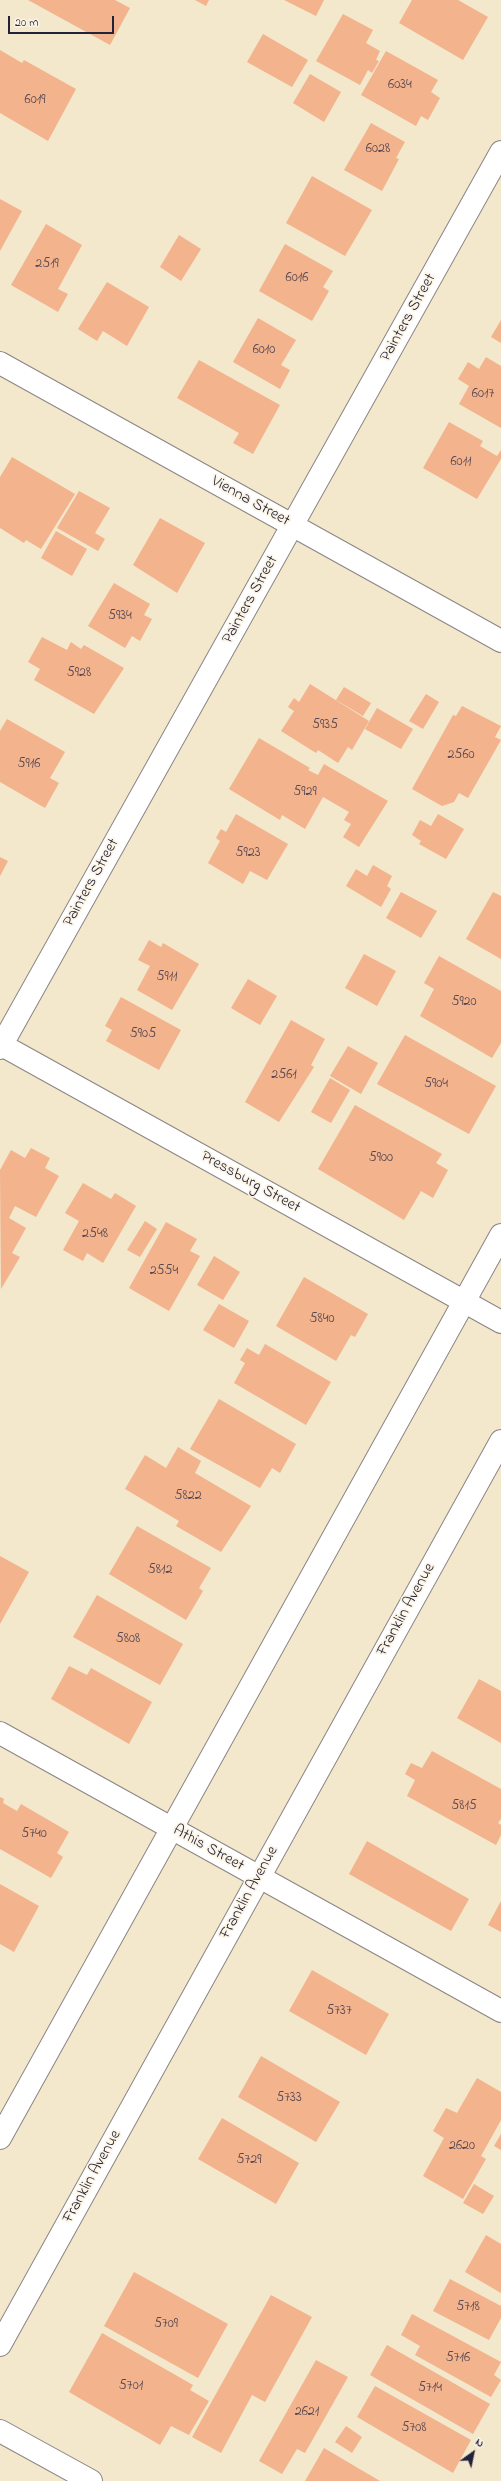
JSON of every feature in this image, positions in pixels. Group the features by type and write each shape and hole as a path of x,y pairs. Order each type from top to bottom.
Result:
{"street":[{"name":"Painters Street","path":"1,1045 501,152"},
{"name":"Vienna Street","path":"0,363 501,641"},
{"name":"Pressburg Street","path":"1,1045 501,1322"},
{"path":"0,2138 501,1235"},
{"name":"Franklin Avenue","path":"0,2345 501,1441"},
{"name":"Athis Street","path":"0,1733 501,2011"},
{"path":"0,2430 91,2481"}],"building":[{"path":"28,0 115,0 130,8 110,45"},
{"path":"195,0 209,0 206,6"},
{"path":"284,0 324,0 316,16"},
{"path":"412,0 458,0 488,17 463,60 399,23"},
{"path":"343,14 373,30 366,43 380,51 376,60 379,61 372,73 368,70 360,85 316,61"},
{"path":"263,34 308,60 292,87 247,62"},
{"path":"0,50 22,63 24,60 76,89 48,141 0,113"},
{"path":"386,51 438,80 431,92 440,98 428,120 421,116 416,126 361,95"},
{"path":"310,74 341,92 324,122 293,103"},
{"path":"371,123 405,142 396,158 399,159 382,191 344,170"},
{"path":"312,176 372,210 345,256 286,223"},
{"path":"0,199 22,211 0,251"},
{"path":"46,224 82,245 58,289 68,294 58,312 11,285"},
{"path":"179,235 201,249 181,281 160,267"},
{"path":"285,244 333,271 323,287 329,291 312,321 259,291"},
{"path":"107,282 149,307 127,346 103,331 97,341 78,329"},
{"path":"258,318 296,340 281,365 290,370 280,389 233,362"},
{"path":"501,320 501,343 491,337"},
{"path":"486,357 501,366 501,428 459,404 469,386 458,379 468,362 479,369"},
{"path":"199,360 280,405 253,454 233,443 239,433 177,398"},
{"path":"449,422 483,441 480,446 497,456 501,450 501,459 477,499 423,468"},
{"path":"12,457 75,494 41,549 26,540 24,543 0,528 0,477"},
{"path":"79,491 110,508 95,533 105,539 98,551 57,528"},
{"path":"160,518 205,543 177,593 133,565"},
{"path":"56,531 87,549 72,576 41,558"},
{"path":"114,583 150,604 144,615 152,619 140,641 132,636 125,648 88,626"},
{"path":"42,637 67,650 71,642 81,649 84,645 124,668 94,714 34,680 40,669 28,662"},
{"path":"310,684 369,721 352,750 348,747 338,763 318,750 316,753 281,731 294,711 288,707 294,698 299,702"},
{"path":"344,687 371,703 363,716 336,700"},
{"path":"426,694 439,702 423,729 409,721"},
{"path":"462,706 501,726 495,737 501,740 468,798 459,793 454,802 442,806 412,789 453,715 456,716"},
{"path":"377,708 413,729 401,749 365,729"},
{"path":"7,719 65,752 50,778 59,783 45,808 0,782 0,731"},
{"path":"259,738 310,768 308,770 318,775 324,764 388,801 359,847 343,837 351,824 344,820 349,812 323,797 305,829 282,815 280,820 229,789"},
{"path":"236,814 288,844 267,880 250,871 243,884 208,863 220,841 216,838 221,829 226,832"},
{"path":"438,814 464,829 446,859 419,844 421,841 412,835 420,820 431,826"},
{"path":"0,857 8,861 0,876"},
{"path":"373,865 392,876 387,886 391,889 381,907 346,886 356,869 367,876"},
{"path":"401,892 437,911 421,938 386,918"},
{"path":"493,892 501,896 501,959 466,939"},
{"path":"149,940 161,947 163,943 199,964 172,1010 137,990 150,966 138,960"},
{"path":"364,954 396,971 377,1006 345,988"},
{"path":"439,956 501,991 501,1043 492,1058 420,1016 434,989 424,983"},
{"path":"248,979 277,996 260,1025 231,1008"},
{"path":"121,997 181,1030 159,1070 106,1041 112,1030 105,1026"},
{"path":"291,1020 325,1039 311,1065 314,1067 279,1122 245,1102"},
{"path":"405,1035 496,1086 469,1134 377,1084"},
{"path":"348,1046 378,1063 361,1094 330,1076"},
{"path":"330,1078 350,1090 331,1123 311,1112"},
{"path":"355,1105 442,1154 436,1163 448,1170 433,1198 421,1191 404,1220 318,1169"},
{"path":"31,1148 50,1158 45,1168 59,1176 36,1217 15,1206 9,1218 26,1228 12,1253 20,1257 1,1289 0,1170 11,1150 25,1158"},
{"path":"83,1183 111,1199 115,1193 136,1206 103,1263 87,1253 83,1261 63,1250 79,1221 65,1213"},
{"path":"145,1221 157,1229 140,1257 127,1250"},
{"path":"166,1222 197,1239 190,1251 200,1256 169,1311 129,1288"},
{"path":"214,1256 240,1272 223,1300 197,1285"},
{"path":"304,1277 368,1314 355,1337 351,1335 336,1361 276,1326"},
{"path":"219,1304 249,1321 234,1348 203,1330"},
{"path":"265,1344 331,1382 306,1425 234,1383 245,1363 240,1360 247,1348 259,1355"},
{"path":"219,1399 296,1444 280,1473 272,1468 260,1488 190,1449"},
{"path":"178,1447 201,1461 195,1473 251,1506 221,1552 176,1526 179,1521 125,1489 145,1455 166,1468"},
{"path":"137,1526 211,1568 199,1588 203,1591 186,1620 109,1574"},
{"path":"0,1556 29,1572 0,1624"},
{"path":"97,1595 183,1644 160,1685 73,1637"},
{"path":"69,1666 87,1675 91,1668 152,1702 129,1744 51,1699"},
{"path":"479,1679 501,1691 501,1743 457,1718"},
{"path":"432,1751 501,1789 501,1819 498,1823 501,1825 501,1835 496,1845 407,1796 415,1780 405,1774 411,1763 422,1768"},
{"path":"0,1797 4,1799 3,1803 17,1811 21,1804 69,1832 57,1853 63,1857 51,1878 0,1849"},
{"path":"367,1841 469,1899 451,1931 349,1874"},
{"path":"0,1884 39,1906 14,1952 0,1944"},
{"path":"501,1901 501,1932 488,1925"},
{"path":"312,1970 389,2014 366,2055 289,2011"},
{"path":"261,2056 340,2102 316,2142 238,2097"},
{"path":"477,2078 501,2092 501,2120 481,2156 486,2159 463,2199 423,2176 444,2138 433,2131 446,2108 457,2113"},
{"path":"222,2118 299,2163 276,2204 198,2159"},
{"path":"501,2134 501,2150 494,2146"},
{"path":"474,2184 494,2196 483,2214 463,2203"},
{"path":"486,2235 501,2244 501,2293 465,2272"},
{"path":"134,2272 228,2324 198,2378 104,2326"},
{"path":"450,2279 501,2306 501,2318 489,2340 433,2311"},
{"path":"271,2295 312,2317 265,2402 252,2395 221,2453 192,2437"},
{"path":"412,2314 501,2362 494,2375 501,2380 491,2397 415,2355 420,2346 401,2335"},
{"path":"102,2333 193,2385 190,2390 209,2401 189,2435 171,2426 160,2445 69,2392"},
{"path":"387,2345 490,2404 473,2434 370,2375"},
{"path":"316,2360 348,2377 305,2453 297,2449 282,2474 259,2461"},
{"path":"375,2386 471,2440 453,2473 357,2417"},
{"path":"346,2426 362,2437 352,2453 335,2442"},
{"path":"324,2448 380,2481 305,2481"}]}
